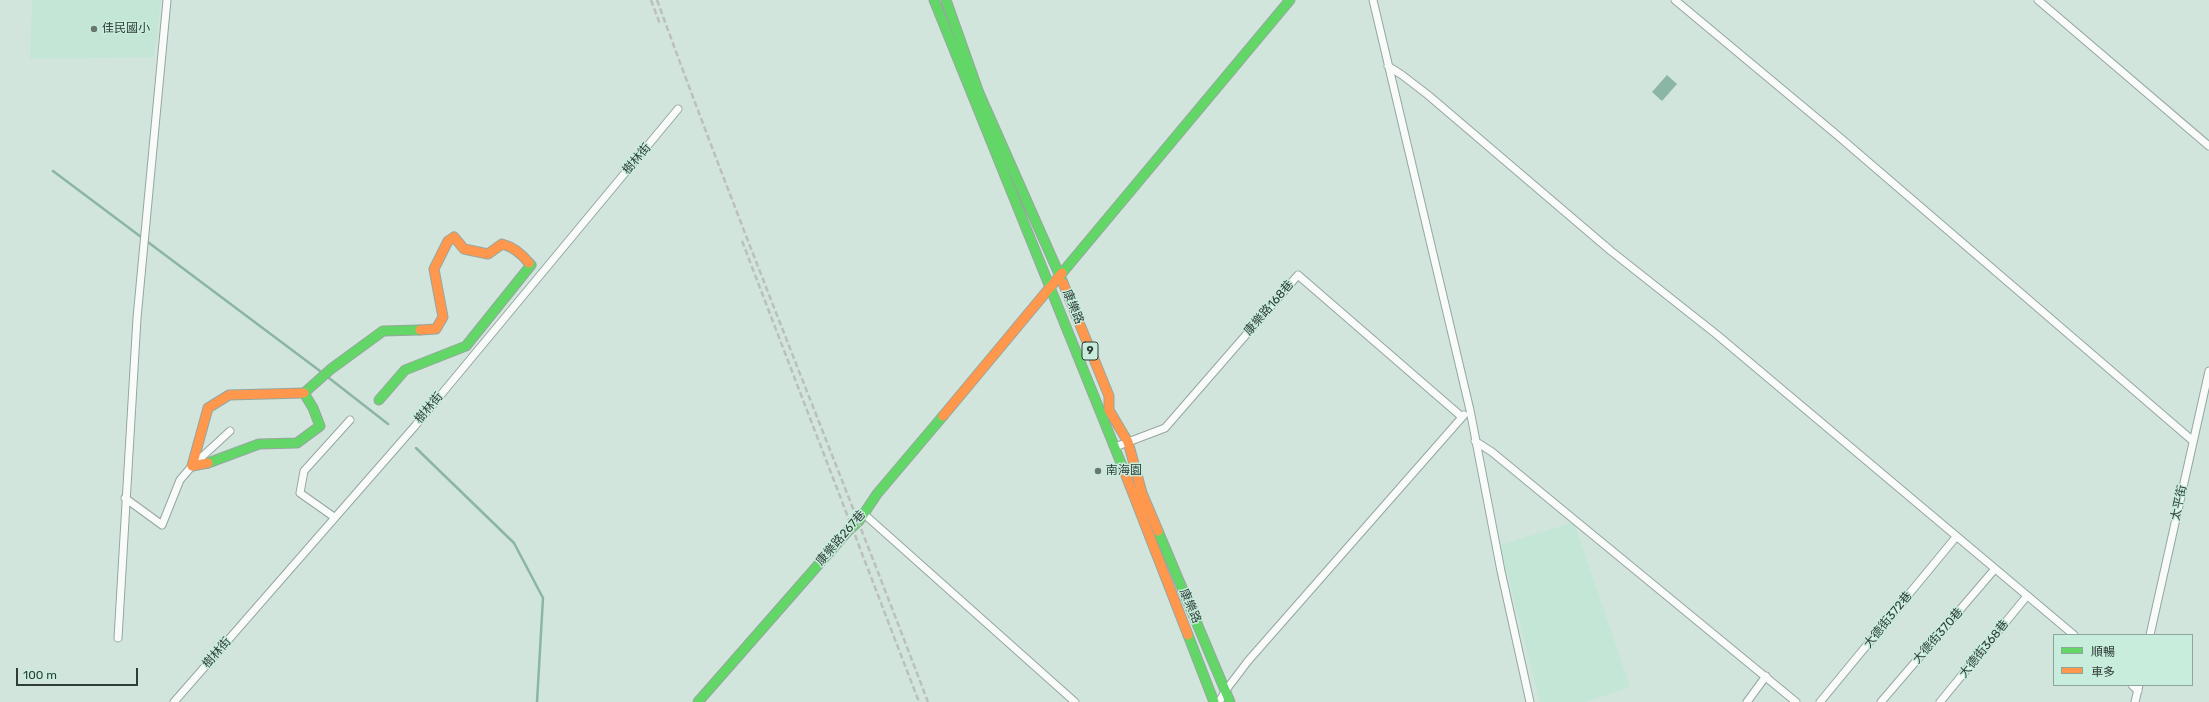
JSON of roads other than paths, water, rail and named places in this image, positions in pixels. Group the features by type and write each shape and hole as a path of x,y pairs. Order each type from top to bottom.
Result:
{"street":[{"path":"118,638 125,498 138,304 167,0"},
{"name":"康樂路","path":"934,0 1115,446 1214,702"},
{"name":"康樂路","path":"946,0 979,93 1060,276 1109,396 1108,410 1128,442 1142,493 1230,702"},
{"name":"康樂路267巷","path":"698,702 864,514 877,494 1010,333 1060,276 1290,0"},
{"path":"1373,0 1470,410 1475,441 1530,702"},
{"path":"1675,0 1837,135 2193,441"},
{"path":"2038,0 2209,146"},
{"path":"1388,66 1428,95 1611,252 1716,334 1994,570 2073,634"},
{"name":"樹林街","path":"174,702 415,426 678,109"},
{"path":"192,466 199,446 208,408 229,395 304,393 331,369 383,331 436,329 443,317 434,269 448,241 454,237 464,249 488,254 502,244 511,246 527,260 531,265 466,346 404,370 379,400"},
{"name":"康樂路168巷","path":"1115,446 1165,428 1298,275 1462,418"},
{"name":"太平街","path":"2150,634 2209,372"},
{"path":"192,466 213,462 259,444 297,443 320,426 313,408 304,393"},
{"path":"1220,702 1226,690 1248,661 1470,410"},
{"path":"334,517 300,493 304,471 350,420"},
{"path":"125,498 162,524 180,480 192,466 230,431"},
{"path":"1475,441 1492,452 1796,702"},
{"path":"864,514 1075,702"},
{"name":"大德街372巷","path":"1820,702 1956,537"},
{"name":"大德街370巷","path":"1881,702 1994,570"},
{"name":"大德街368巷","path":"1940,702 2027,596"},
{"path":"1747,702 1766,676"},
{"path":"2135,702 2139,688"}],"waterway":[{"path":"53,171 320,371"},
{"path":"329,378 388,424"},
{"path":"416,448 514,543 543,598 537,702"}],"railway":[{"path":"651,0 660,24"},
{"path":"657,0 723,176 928,702"},
{"path":"742,241 919,702"}],"place":[{"name":"佳民國小","path":"94,29"},
{"name":"南海園","path":"1098,471"}]}
